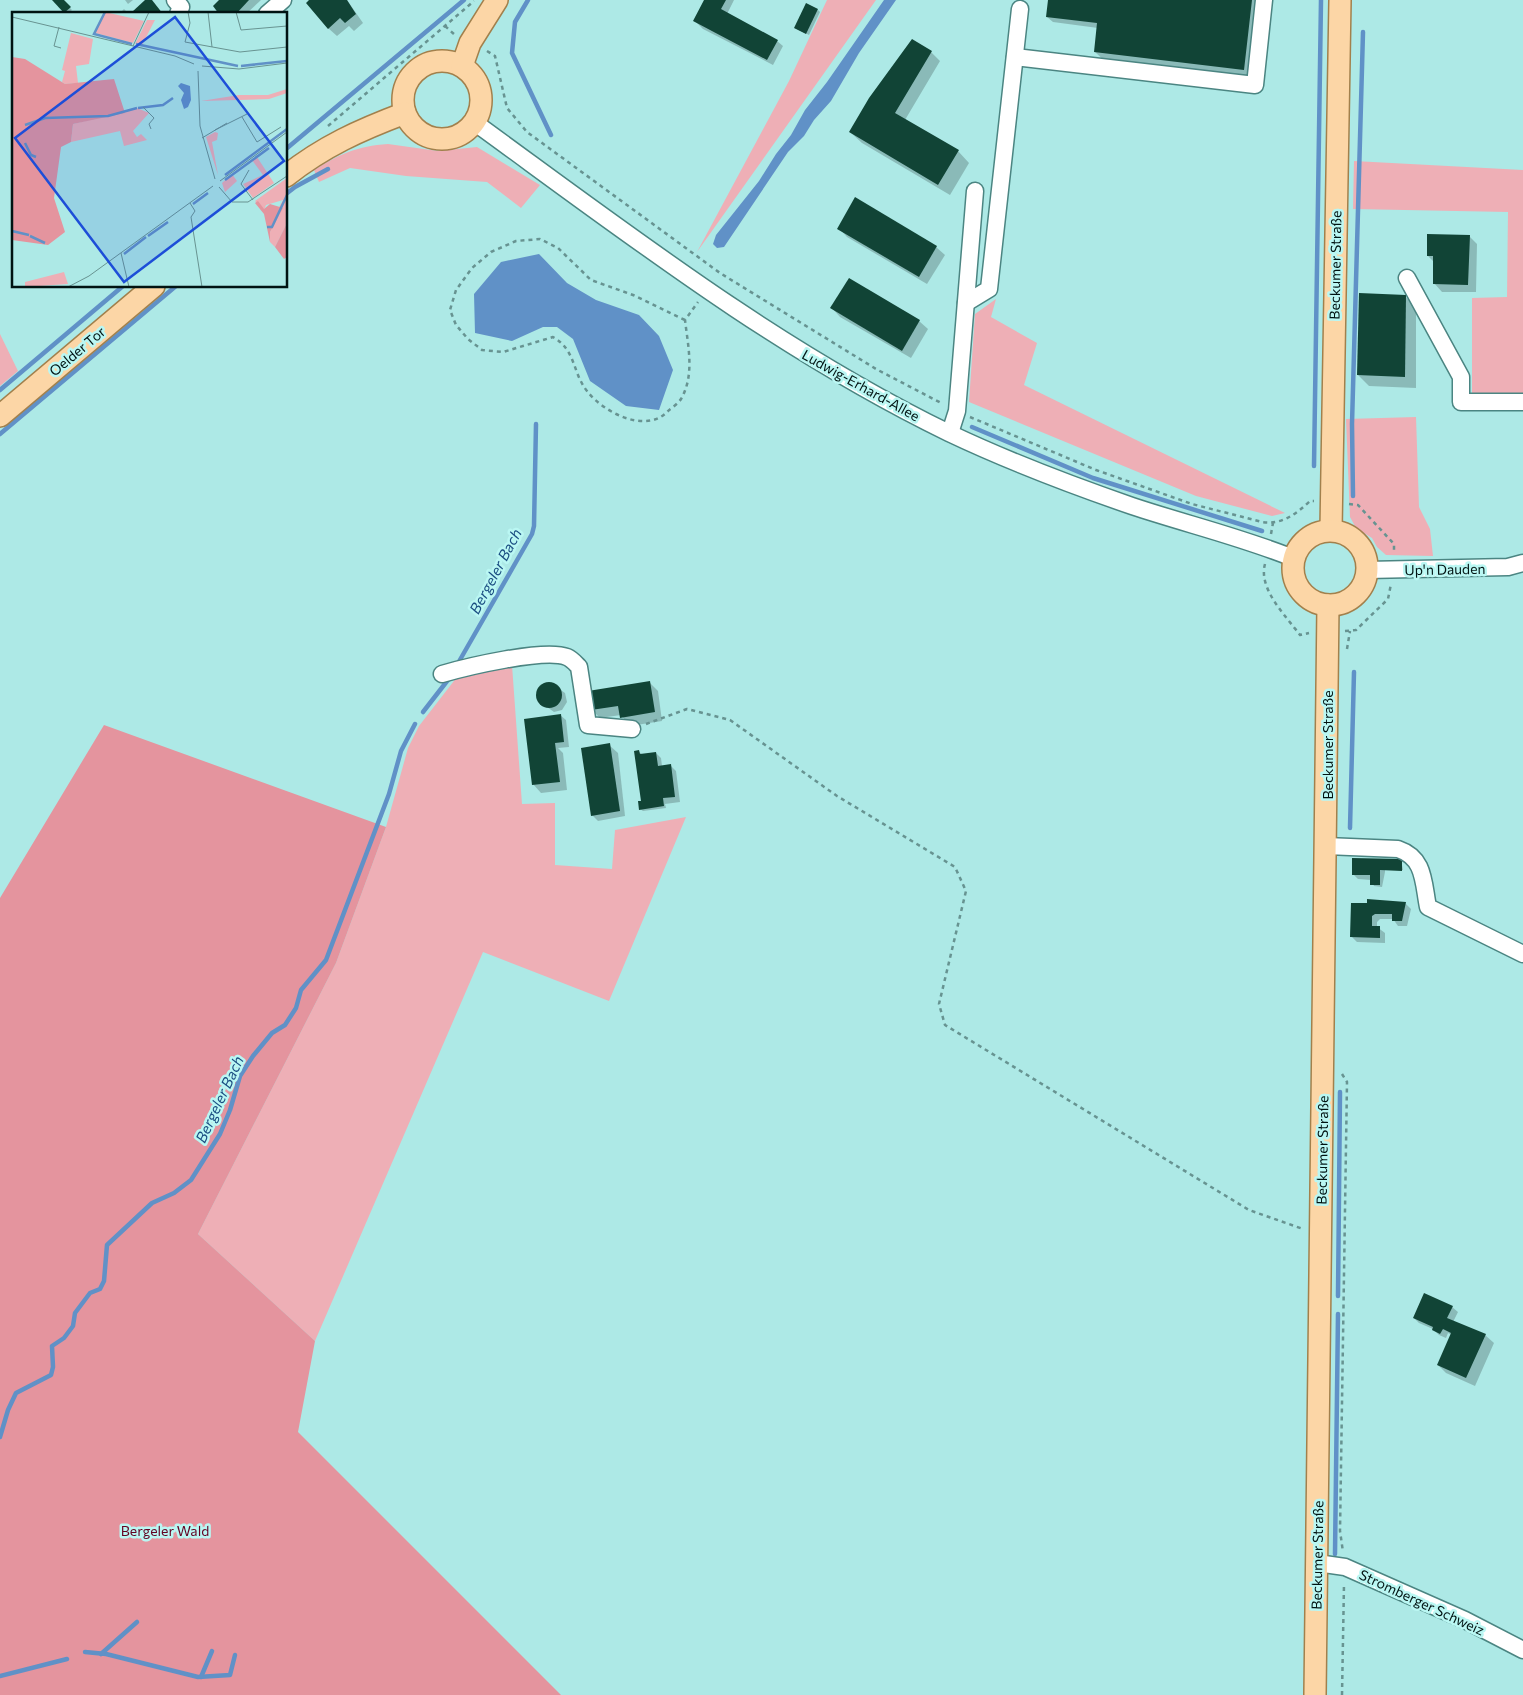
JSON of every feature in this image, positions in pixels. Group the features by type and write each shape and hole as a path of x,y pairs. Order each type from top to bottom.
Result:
{"main road":[{"path":"462,66 470,43 497,0"},
{"name":"Beckumer Straße","path":"1331,530 1340,0"},
{"path":"435,61 449,61 462,66 470,72 480,91 481,102 474,122 462,134 446,139 429,137 414,127 405,113 403,99 405,86 412,74 422,66 435,61"},
{"path":"288,174 315,154 370,126 405,113"},
{"name":"Oelder Tor","path":"0,416 152,288"},
{"path":"1331,530 1343,532 1353,538 1363,552 1367,570 1363,584 1355,595 1342,603 1328,605 1315,602 1304,595 1296,584 1292,571 1293,558 1301,543 1314,533 1331,530"},
{"name":"Beckumer Straße","path":"1315,1695 1328,605"}],"street":[{"path":"175,0 181,7 179,12"},
{"path":"269,12 283,0"},
{"path":"1015,57 1255,85 1264,0"},
{"path":"966,303 989,289 1020,10"},
{"name":"Ludwig-Erhard-Allee","path":"474,122 706,291 760,327 863,389 950,433 1027,467 1133,506 1269,548 1293,558"},
{"path":"950,433 957,411 975,191"},
{"path":"1407,278 1461,377 1461,402 1523,402"},
{"name":"Up'n Dauden","path":"1367,570 1508,568 1523,563"},
{"path":"442,674 459,669 549,655 568,657 579,667 588,725 632,729"},
{"path":"1326,846 1398,849 1410,853 1418,862 1428,907 1523,954"},
{"name":"Stromberger Schweiz","path":"1317,1563 1345,1567 1465,1620 1523,1650"}],"path":[{"path":"322,130 475,0"},
{"path":"445,26 452,34 495,56 508,108 527,132 720,274 876,370 957,411 1096,470 1192,504 1273,524 1296,514 1310,501"},
{"path":"686,320 633,295 591,280 558,248 540,239 516,241 491,252 472,268 456,290 450,310 456,324 468,339 482,350 503,352 553,337 565,344 588,391 610,410 634,422 661,418 681,399 690,369 686,320 706,291"},
{"path":"1269,548 1262,572 1268,591 1300,635 1327,630 1356,630 1388,599 1393,570 1394,544 1358,505 1331,504"},
{"path":"1346,655 1350,631"},
{"path":"632,729 687,709 730,720 837,796 955,867 966,892 939,1004 945,1025 1250,1210 1320,1235"},
{"path":"1339,1070 1347,1082 1340,1531 1345,1567 1342,1695"}],"shaded area":[{"path":"827,0 876,0 697,252 789,81"},
{"path":"388,144 438,151 477,147 540,185 521,208 487,182 406,176 350,168 319,182 314,170 332,159 358,149"},
{"path":"1354,161 1523,170 1523,395 1472,396 1472,298 1507,297 1508,212 1353,209"},
{"path":"996,299 991,317 1037,343 1024,385 1285,513 1272,516 1196,496 969,402 975,314"},
{"path":"0,334 18,371 0,386"},
{"path":"1416,417 1419,507 1430,529 1433,556 1386,555 1377,547 1372,538 1356,528 1350,517 1346,419"},
{"path":"512,665 522,804 555,803 555,865 612,869 615,830 686,817 609,1001 483,952 315,1341 198,1234 336,963 386,827 408,748 419,726 457,677"}],"green space":[{"name":"Bergeler Wald","path":"104,725 386,827 336,963 198,1234 315,1341 298,1432 561,1695 0,1695 0,898"}],"water":[{"path":"884,0 896,0 859,53 831,101 814,120 804,136 788,152 724,247 717,248 713,244 716,235 759,181 791,135 805,110 827,82"},
{"path":"539,254 567,283 596,300 639,315 659,336 673,370 659,410 626,406 590,381 573,339 557,327 543,327 512,341 475,333 474,294 501,262"}],"building":[{"path":"52,0 64,0 71,7 63,12"},
{"path":"145,0 152,0 161,12 132,12"},
{"path":"219,0 249,0 238,12 218,12 213,6"},
{"path":"309,0 347,0 356,14 345,23 340,18 328,29 306,3"},
{"path":"704,0 726,0 721,9 778,40 767,60 693,21"},
{"path":"1048,0 1252,0 1244,70 1094,52 1097,23 1046,17"},
{"path":"806,3 818,9 806,34 794,28"},
{"path":"912,39 932,51 895,113 959,150 938,185 849,132 869,98"},
{"path":"855,197 937,246 919,277 837,229"},
{"path":"1427,234 1470,235 1468,285 1433,284 1433,256 1427,256"},
{"path":"849,278 920,320 902,351 830,308"},
{"path":"1359,293 1406,295 1405,377 1357,375"},
{"path":"650,681 655,712 620,718 618,706 591,710 588,691"},
{"path":"549,682 558,686 562,695 558,704 549,708 540,704 536,695 540,686"},
{"path":"561,714 564,742 555,743 560,782 532,785 524,719"},
{"path":"610,743 620,811 591,816 581,748"},
{"path":"639,750 640,754 656,752 658,766 671,764 675,797 663,798 664,806 639,810 638,801 641,801 634,751"},
{"path":"1352,858 1402,859 1402,871 1380,870 1380,885 1370,885 1370,875 1352,875"},
{"path":"1367,899 1406,902 1402,921 1392,921 1392,914 1375,914 1372,916 1372,926 1380,926 1380,938 1350,937 1351,903 1367,903"},
{"path":"1424,1293 1453,1306 1447,1318 1486,1334 1466,1378 1437,1365 1451,1333 1443,1329 1440,1334 1432,1330 1433,1327 1413,1318"}],"waterway":[{"path":"288,147 464,0"},
{"path":"528,0 515,22 512,53 551,135"},
{"path":"1314,466 1321,0"},
{"path":"1353,496 1352,424 1363,32"},
{"path":"288,192 328,169"},
{"path":"0,390 121,288"},
{"path":"0,434 174,288"},
{"name":"Bergeler Bach","path":"457,665 532,534 534,526 536,424"},
{"path":"972,427 1093,478 1262,531"},
{"path":"1350,828 1354,672"},
{"name":"Bergeler Bach","path":"423,712 451,676"},
{"name":"Bergeler Bach","path":"0,1437 8,1410 16,1393 51,1375 53,1367 52,1346 64,1338 73,1326 75,1313 90,1293 100,1289 104,1281 107,1245 152,1203 174,1193 191,1180 220,1134 230,1110 240,1076 253,1056 272,1033 285,1025 296,1008 301,990 326,960 389,794 401,751 415,724"},
{"path":"1338,1296 1340,1092"},
{"path":"1335,1554 1338,1314"},
{"path":"101,1654 137,1622"},
{"path":"201,1677 212,1651"},
{"path":"85,1652 106,1654 198,1677 230,1675 235,1655"},
{"path":"0,1676 67,1659"}]}
